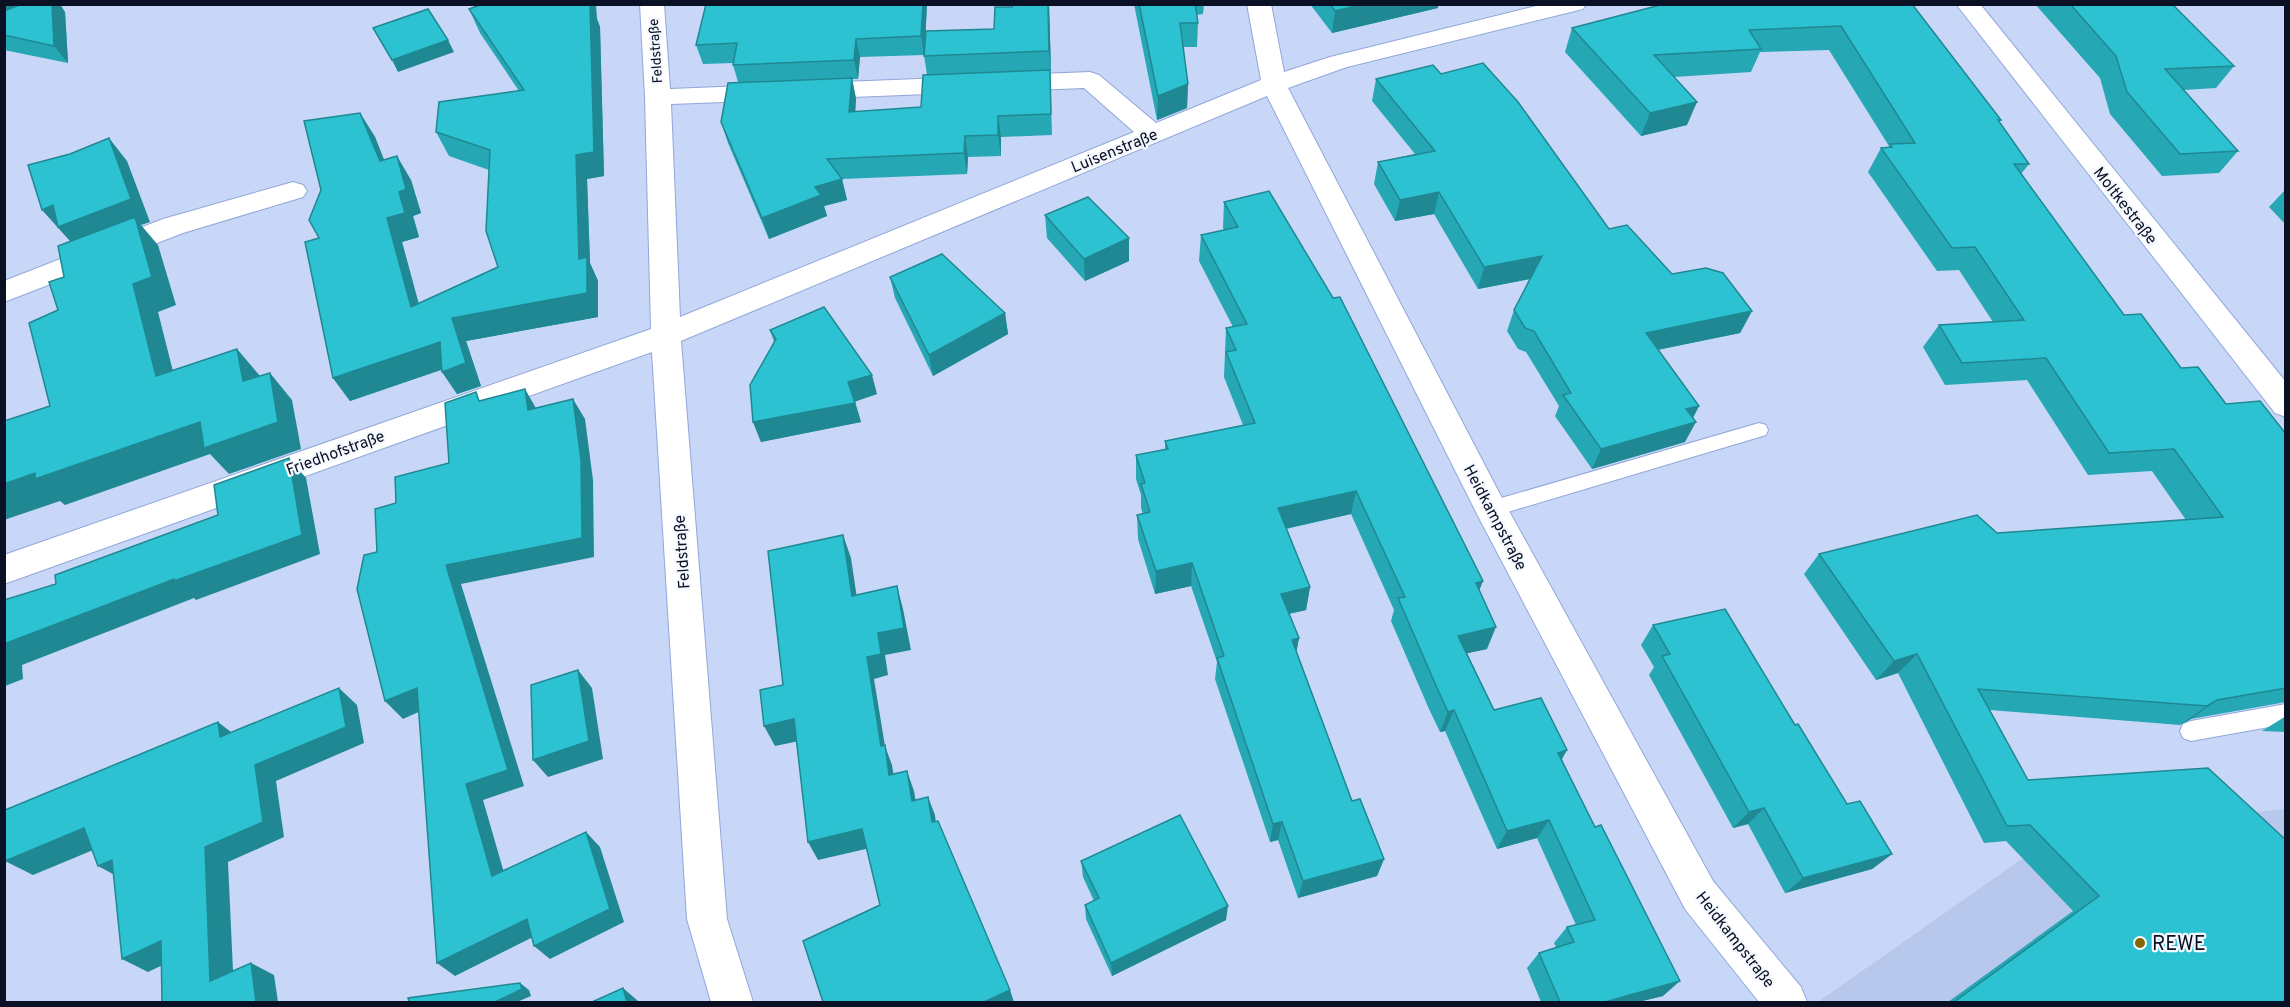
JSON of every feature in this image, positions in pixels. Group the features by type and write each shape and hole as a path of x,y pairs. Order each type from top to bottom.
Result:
{"street":[{"name":"Feldstraße","path":"652,4 658,97 666,335 707,919 732,1002"},
{"name":"Heidkampstraße","path":"1258,4 1274,84 1491,509 1699,895 1786,1002"},
{"name":"Luisenstraße","path":"666,335 1274,84 1339,62 1575,4"},
{"name":"Moltkestraße","path":"1967,4 2277,382 2286,405"},
{"name":"Feldstraße","path":"658,97 1090,80 1153,134"},
{"path":"4,292 173,226 293,191"},
{"name":"Friedhofstraße","path":"4,570 666,335"}],"lane":[{"path":"1491,509 1759,430"},
{"path":"2191,730 2286,714"}],"shaded area":[{"path":"2285,809 2285,1002 1818,1002 2033,851 2235,814"}],"building":[{"path":"22,4 52,4 54,46 4,35 4,11"},
{"path":"483,4 590,4 594,152 576,155 579,259 587,257 587,293 452,318 466,363 442,372 440,342 333,378 305,242 319,238 309,220 321,190 304,121 360,113 380,161 397,156 406,189 399,192 405,213 387,218 411,307 498,267 486,231 490,150 436,132 439,102 524,90 469,9"},
{"path":"706,4 923,4 921,36 856,39 854,60 733,65 737,43 696,45"},
{"path":"1012,4 1048,4 1049,51 924,56 926,31 994,29 995,7 1012,7"},
{"path":"1139,4 1195,4 1198,23 1180,23 1188,84 1158,96"},
{"path":"1330,4 1364,4 1335,11"},
{"path":"1664,4 1912,4 2001,120 1998,120 2029,164 2014,164 2124,315 2141,314 2181,368 2198,367 2226,404 2260,401 2286,434 2286,688 2217,700 2207,706 1978,689 2028,780 2208,768 2286,840 2286,1002 1954,1002 2099,896 2030,825 2007,826 1917,654 1894,661 1819,554 1977,515 1997,533 2223,517 2174,449 2109,453 2046,358 1962,363 1939,325 2024,320 1975,247 1952,248 1881,148 1892,147 1890,144 1915,143 1841,26 1749,30 1761,49 1654,55 1697,102 1650,113 1572,28"},
{"path":"2070,4 2172,4 2234,66 2165,69 2238,151 2180,154 2127,92 2116,56"},
{"path":"428,9 448,40 392,60 373,28"},
{"path":"1483,63 1518,102 1609,229 1627,225 1672,274 1706,268 1723,273 1752,311 1646,333 1699,406 1686,409 1696,422 1601,449 1563,395 1571,393 1534,331 1525,328 1514,310 1542,256 1484,267 1439,192 1400,200 1378,162 1435,151 1376,79 1433,65 1441,74"},
{"path":"1050,70 1051,114 998,116 998,135 965,136 964,153 827,159 842,179 815,187 821,195 762,218 721,122 728,83 852,78 849,112 921,107 923,75"},
{"path":"109,138 131,199 58,227 53,205 42,210 28,165 70,154"},
{"path":"1269,191 1333,298 1340,297 1483,581 1476,583 1496,627 1458,636 1494,710 1541,698 1567,750 1558,753 1595,827 1601,825 1680,981 1605,1002 1560,1002 1539,953 1574,942 1567,927 1595,920 1549,820 1507,831 1454,710 1448,712 1437,688 1398,598 1405,597 1356,491 1278,508 1310,587 1281,594 1299,638 1292,640 1352,801 1360,799 1384,859 1303,881 1282,822 1273,824 1217,658 1224,656 1192,563 1156,571 1137,515 1150,512 1141,484 1145,483 1136,455 1168,449 1165,441 1255,423 1226,352 1236,350 1226,328 1247,324 1201,235 1238,227 1224,202"},
{"path":"1088,197 1129,238 1084,259 1045,215"},
{"path":"135,217 152,277 133,284 156,376 237,349 243,381 270,373 278,422 204,448 200,422 35,479 35,473 4,484 4,421 50,406 29,323 58,310 49,282 64,277 58,246"},
{"path":"942,254 1005,313 929,355 890,277"},
{"path":"824,307 872,375 848,382 855,403 753,422 750,385 776,339 770,330"},
{"path":"525,389 528,410 573,399 581,460 582,538 446,565 508,770 466,784 492,876 586,832 610,909 534,946 527,919 437,963 417,688 385,701 357,589 364,555 377,552 375,509 396,503 395,477 449,463 445,403 476,392 479,401"},
{"path":"289,458 302,535 174,581 174,579 4,644 4,600 56,584 55,575 218,515 214,485"},
{"path":"843,535 852,596 897,586 904,628 878,633 881,654 867,657 881,746 885,745 889,775 907,771 912,801 928,797 932,822 938,821 1010,990 984,1002 823,1002 803,941 880,905 862,829 808,842 794,719 764,726 760,690 783,685 768,551"},
{"path":"1725,609 1795,725 1798,724 1847,804 1860,801 1892,854 1803,878 1764,808 1749,812 1662,656 1670,654 1653,625"},
{"path":"578,670 589,741 533,760 531,685"},
{"path":"339,688 346,727 255,765 263,822 205,847 210,981 251,963 256,1002 162,1002 161,941 122,959 112,860 98,866 84,828 5,861 5,810 218,722 220,737"},
{"path":"1180,815 1228,906 1111,963 1085,905 1099,898 1081,861"},
{"path":"520,983 522,989 495,1002 409,1002 408,998"},
{"path":"623,988 627,1002 592,1002"}],"place":[{"name":"REWE","path":"2140,943"}]}
